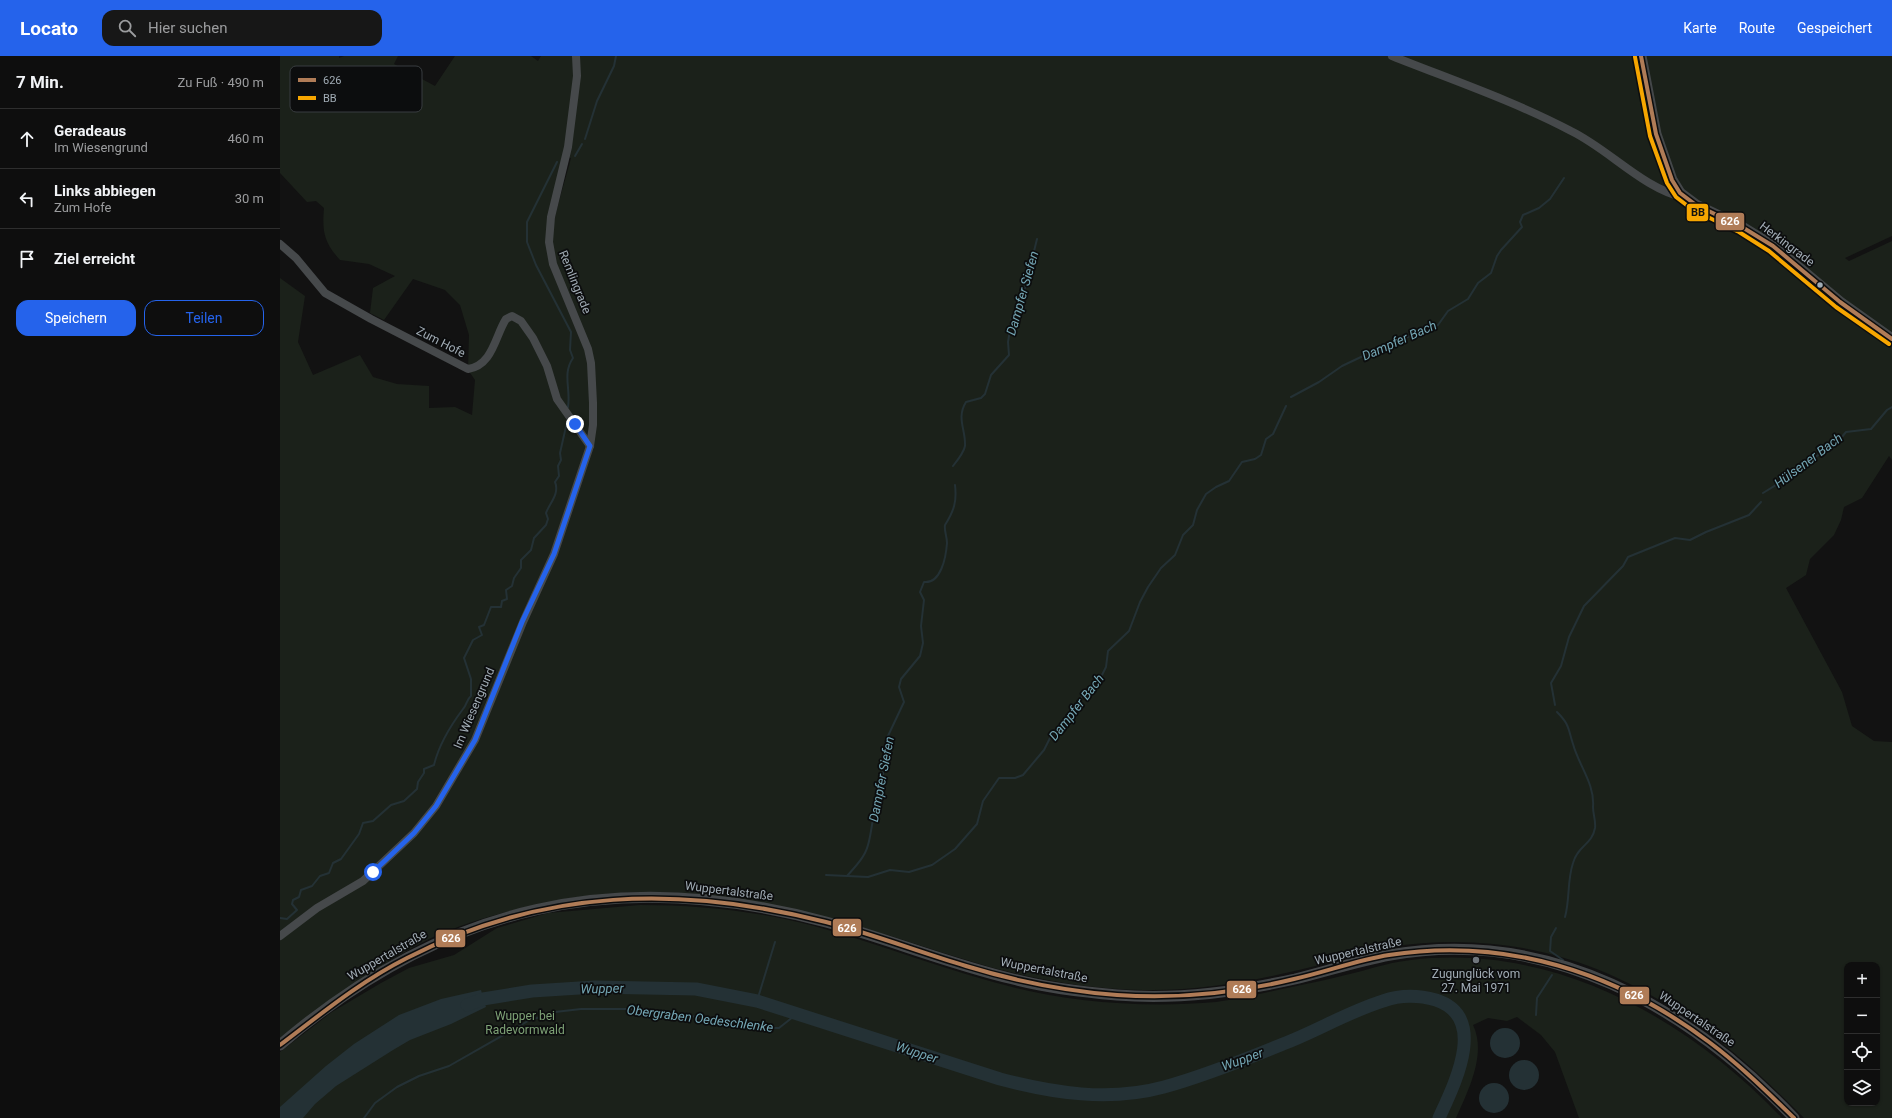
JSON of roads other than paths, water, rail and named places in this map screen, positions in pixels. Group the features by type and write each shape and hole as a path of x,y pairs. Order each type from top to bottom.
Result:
{"main road":[{"name":"Herkingrade","path":"1641,56 1656,134 1672,180 1680,193 1686,198 1757,235 1773,246 1840,302 1892,339"},
{"name":"Wuppertalstraße","path":"280,1045 339,999 365,982 407,957 458,932 517,914 556,905 628,897 686,897 734,902 800,915 1011,979 1068,990 1124,996 1181,996 1256,987 1390,955 1429,950 1465,949 1521,955 1588,973 1626,990 1660,1008 1700,1034 1736,1062 1794,1118"}],"street":[{"name":"Remlingrade","path":"576,56 577,76 568,147 553,207 549,234 550,252 553,264 581,329 591,363 593,425 590,446"},
{"path":"1392,56 1517,106 1571,131 1592,142 1644,179 1675,196 1686,198"},
{"name":"Zum Hofe","path":"280,244 296,258 325,293 371,319 468,369 479,366 484,361 491,351 506,319 512,316 519,319 528,330 543,356 560,403 590,446"},
{"name":"Im Wiesengrund","path":"280,936 317,908 355,886 373,872 414,833 436,806 451,783 475,740 522,622 554,554 590,446"}],"waterway":[{"path":"585,139 597,101 614,66 616,56"},
{"path":"575,156 582,144"},
{"path":"557,162 527,222 527,242 536,265 571,332 570,350 573,358 567,376 569,400 568,407"},
{"name":"Dampfer Bach","path":"1291,397 1319,382 1342,366 1382,347 1438,325 1448,311 1468,299 1478,283 1491,273 1497,256 1501,250 1522,227 1520,222 1523,215 1539,208 1550,199 1564,178"},
{"name":"Dampfer Siefen","path":"953,466 962,454 965,446 962,413 966,402 981,398 985,394 991,375 1009,355 1008,342 1012,317 1023,296 1037,239"},
{"name":"Dampfer Bach","path":"826,875 868,877 890,870 909,872 932,865 955,849 977,824 983,801 999,778 1015,778 1023,775 1044,750 1052,734 1061,727 1065,718 1072,713 1083,695 1101,677 1106,667 1108,651 1129,631 1140,602 1148,587 1161,568 1175,555 1183,535 1193,525 1197,510 1206,494 1229,481 1242,462 1255,459 1261,455 1266,439 1273,434 1286,406"},
{"name":"Hülsener Bach","path":"1763,493 1789,477 1841,438 1846,432 1871,429 1887,410 1892,407"},
{"path":"280,918 287,919 297,910 292,904 293,900 299,897 301,890 312,886 320,876 329,873 333,863 341,859 359,834 363,823 373,821 391,805 404,801 417,789 418,782 424,773 424,769 434,765 446,735 471,696 471,679 464,658 473,640 482,635 479,627 484,625 491,607 501,607 502,601 507,599 506,590 512,586 514,578 521,568 521,560 531,550 534,538 546,525 548,519 546,513 554,499 556,491 555,482 559,476 558,466 561,460 560,453 567,422"},
{"name":"Dampfer Siefen","path":"847,876 862,858 870,839 874,812 881,793 887,738 904,702 899,687 901,679 920,656 923,643 921,626 924,600 920,592 924,582 935,579 944,562 947,543 945,525 954,506 956,496 955,485"},
{"name":"Hülsener Bach","path":"1555,705 1551,683 1561,666 1569,637 1584,606 1623,566 1628,557 1675,538 1690,540 1749,515 1761,502"},
{"name":"Hülsener Bach","path":"1557,712 1568,727 1576,752 1592,791 1595,823 1595,828 1591,838 1578,852 1573,863 1565,917"},
{"name":"Hülsener Bach","path":"1556,928 1551,937 1550,951 1563,960"},
{"name":"Dampfer Bach","path":"757,1001 775,942"},
{"name":"Hülsener Bach","path":"1536,1015 1537,998 1552,975"},
{"name":"Wupper","path":"467,1005 483,999 532,991 595,987 696,989 757,1001 1000,1079 1061,1092 1102,1095 1143,1092 1179,1083 1296,1039 1370,1005 1389,999 1409,996 1423,997 1436,1000 1452,1009 1461,1021 1464,1036 1463,1053 1459,1071 1439,1118"},
{"name":"Obergraben Oedeschlenke","path":"364,1118 375,1103 397,1087 419,1076 449,1066 528,1021 555,1012 581,1009 641,1009 774,1028 779,1028 798,1013"},
{"name":"Hülsener Bach","path":"1462,1021 1466,1019"}],"place":[{"name":"Zugunglück vom 27. Mai 1971","path":"1476,960"}],"park label":[{"name":"Wupper bei Radevormwald","path":"525,1023"}]}
